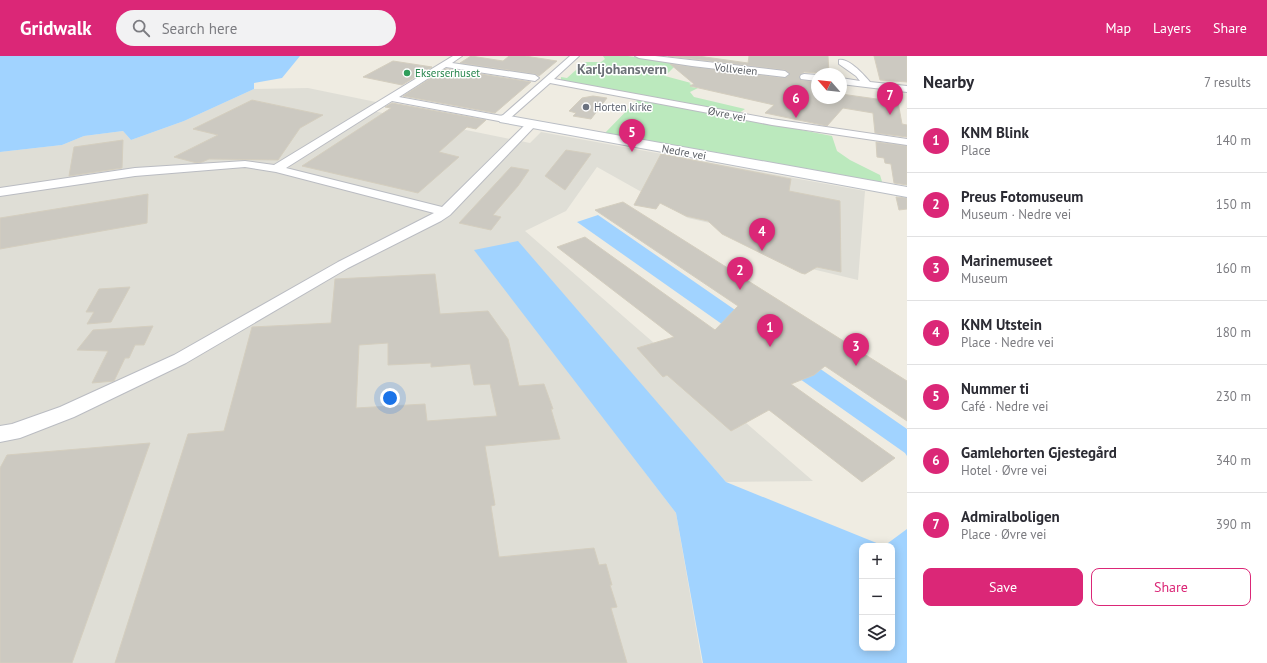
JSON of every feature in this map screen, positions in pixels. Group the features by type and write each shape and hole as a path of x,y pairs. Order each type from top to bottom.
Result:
{"main road":[{"name":"Nedre vei","path":"504,119 907,192"}],"street":[{"path":"276,169 458,56"},
{"path":"504,119 540,77 575,56"},
{"name":"Vollveien","path":"639,56 692,64 785,74"},
{"path":"842,62 859,74 867,84"},
{"name":"Øvre vei","path":"447,63 540,77 813,130 907,142"},
{"path":"804,77 811,78"},
{"path":"847,82 907,89"},
{"name":"Nedre vei","path":"391,98 504,119"},
{"path":"0,434 13,432 67,412 180,359 337,269 436,218 446,212 532,124"},
{"path":"0,192 135,172 245,164 276,169 446,212"}],"shaded area":[{"path":"308,88 376,102 368,110 530,143 541,132 865,191 858,280 812,269 809,246 688,218 597,167 566,211 525,231 813,481 726,482 698,450 641,467 676,513 702,663 0,663 0,152 62,145 84,136 123,131 131,140 184,121 254,89"}],"green space":[{"path":"603,56 628,56 677,64 665,76 691,83 689,84 693,85 691,87 698,88 690,92 694,97 745,109 739,113 561,81 561,77 567,78 585,62 601,62 605,59"},
{"path":"639,98 832,136 837,151 850,160 880,175 883,185 605,133"}],"water":[{"path":"0,56 300,56 282,78 254,83 254,89 184,121 131,140 123,131 84,136 62,145 0,152"},
{"path":"598,215 907,429 907,456 905,453 577,222"},
{"path":"518,241 726,482 877,543 859,543 859,651 895,651 895,543 888,543 907,529 907,663 703,663 676,513 474,250"}],"building":[{"path":"471,56 503,61 509,56 525,56 557,61 539,76 535,74 460,63"},
{"path":"668,56 698,56 748,63 749,56 828,56 829,68 811,68 811,73 804,72 799,76 801,80 811,81 811,104 847,104 847,95 898,102 902,124 907,125 907,137 875,133 873,113 843,108 827,126 765,113 774,105 690,86 694,84 670,64 785,78 790,74 785,70"},
{"path":"874,56 907,56 907,82 880,80"},
{"name":"Ekserserhuset","path":"393,61 432,67 402,85 363,77"},
{"path":"445,69 531,82 495,113 403,96"},
{"name":"Horten kirke","path":"593,96 607,98 591,119 573,116 576,113 569,111 582,98"},
{"path":"252,100 323,115 300,128 278,160 209,159 197,163 174,157 218,135 193,129"},
{"path":"392,103 486,120 476,129 467,127 439,152 459,157 418,193 302,166 391,108 385,107"},
{"path":"123,140 122,168 69,176 74,147"},
{"path":"876,142 907,146 907,185 894,183 891,164 885,163 884,158 877,157"},
{"path":"566,150 591,154 565,190 545,176"},
{"path":"661,154 791,179 789,191 840,201 841,272 817,267 805,274 801,273 722,234 708,221 686,216 660,203 656,209 634,205"},
{"path":"511,167 529,170 518,186 493,215 501,217 491,230 459,223"},
{"path":"148,194 147,223 0,249 0,218"},
{"path":"896,197 907,198 907,209 899,210"},
{"path":"623,202 907,381 907,421 825,366 814,375 791,384 895,458 862,482 769,410 731,431 667,375 663,377 637,348 674,337 557,247 585,237 715,330 738,306 595,210"},
{"path":"435,274 440,314 488,311 508,339 519,386 544,384 553,409 551,409 560,439 485,446 495,505 491,506 499,557 594,548 599,565 606,564 612,585 610,585 617,607 611,608 627,663 115,663 188,434 224,431 252,327 331,323 335,279","holes":["388,343 388,365 431,363 431,367 470,364 474,385 490,384 497,416 427,421 425,404 356,408 359,345"]},
{"path":"130,287 111,322 87,324 94,312 86,312 99,289"},
{"path":"153,326 144,345 135,345 129,358 125,358 114,381 92,383 108,351 77,350 93,330"},
{"path":"150,443 72,663 0,663 0,468 7,455"}],"place":[{"name":"Ekserserhuset","path":"407,73"},
{"name":"Horten kirke","path":"586,107"},
{"name":"Admiralboligen","path":"890,115"},
{"name":"Gamlehorten Gjestegård","path":"796,118"},
{"name":"Nummer ti","path":"632,152"},
{"name":"KNM Utstein","path":"762,251"},
{"name":"Preus Fotomuseum","path":"740,290"},
{"name":"KNM Blink","path":"770,347"},
{"name":"Marinemuseet","path":"856,366"}],"district":[{"name":"Karljohansvern","path":"622,69"}]}
